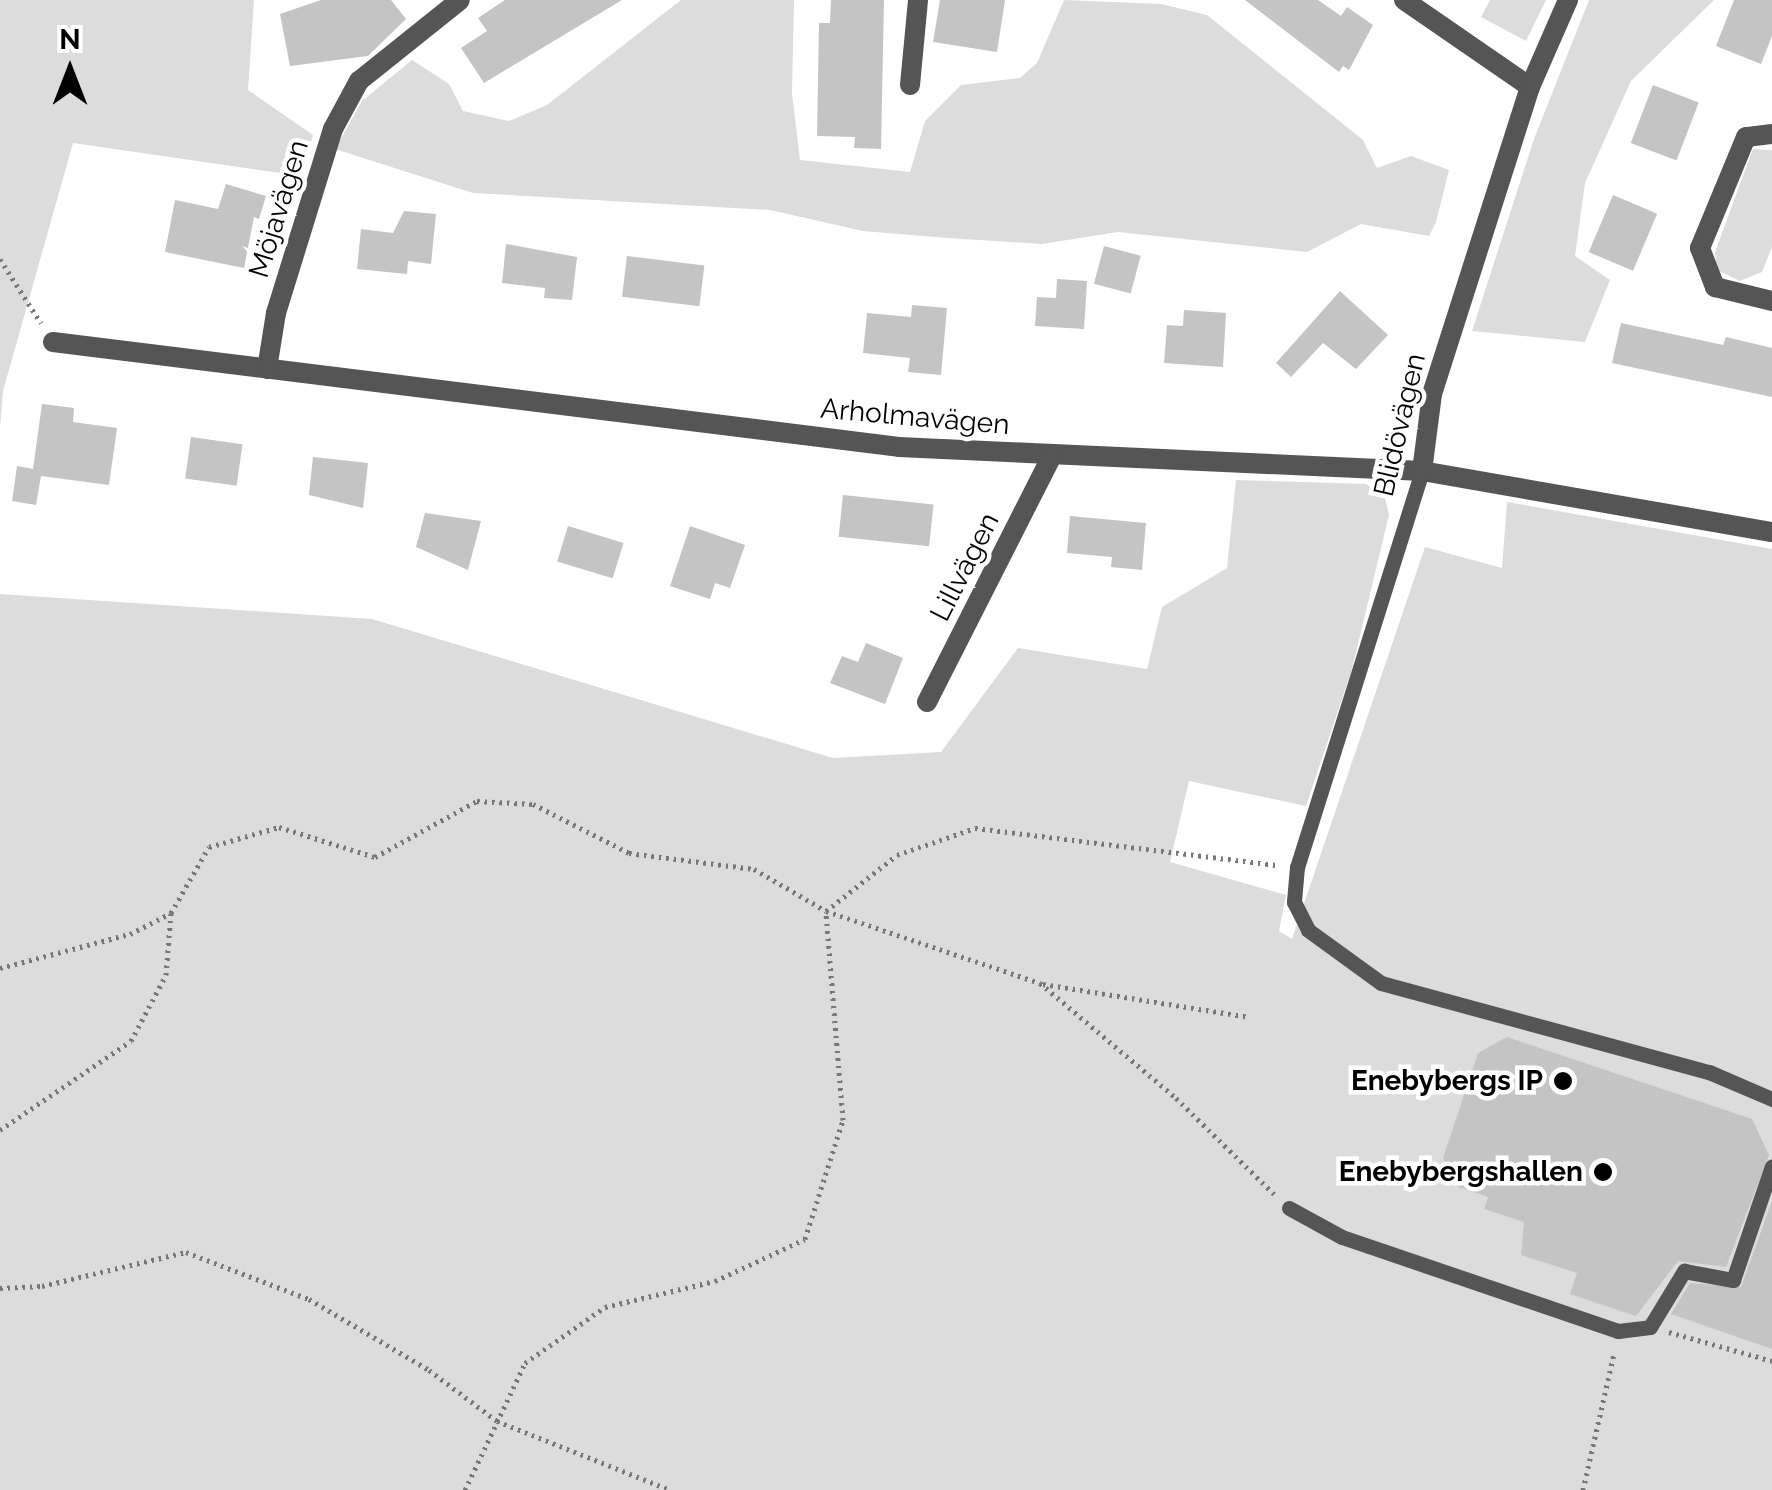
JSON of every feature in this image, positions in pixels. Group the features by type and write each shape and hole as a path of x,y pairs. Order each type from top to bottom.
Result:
{"street":[{"name":"Möjavägen","path":"267,369 276,313 333,129 359,81 460,0"},
{"path":"910,85 918,0"},
{"path":"1404,0 1530,88"},
{"name":"Blidövägen","path":"1422,471 1432,394 1530,88 1568,0"},
{"path":"1772,134 1746,137 1700,248 1715,288 1772,301"},
{"name":"Arholmavägen","path":"53,342 899,447 1422,471 1772,532"},
{"name":"Lillvägen","path":"928,702 1052,456"}],"lane":[{"name":"Blidövägen","path":"1296,867 1422,471"},
{"path":"1296,867 1294,902 1308,930 1381,982 1709,1072 1772,1099"},
{"path":"1288,1208 1342,1237 1618,1331 1650,1327 1684,1271 1734,1280 1772,1166"}],"path":[{"path":"0,259 53,342"},
{"path":"0,1130 131,1041 166,975 172,913 209,847 279,827 375,856 477,801 533,804 629,854 754,869 826,911 1040,983 1249,1017"},
{"path":"826,911 897,855 974,828 1296,867"},
{"path":"464,1490 525,1363 604,1306 715,1282 805,1239 843,1120 826,911"},
{"path":"0,968 130,934 172,913"},
{"path":"1040,983 1176,1098 1288,1208"},
{"path":"0,1288 42,1286 186,1252 310,1298 429,1370 497,1421 670,1490"},
{"path":"1650,1327 1772,1361"},
{"path":"1583,1490 1618,1331"}],"shaded area":[{"path":"0,0 254,0 248,90 313,135 301,176 73,143 3,391 0,428"},
{"path":"681,0 794,0 792,93 800,160 910,172 925,121 961,85 1020,78 1037,63 1064,0 1161,4 1207,15 1363,140 1377,168 1411,156 1449,170 1436,222 1429,236 1361,224 1307,252 1118,232 1042,244 947,238 863,231 770,210 473,193 335,149 362,101 412,60 449,84 463,111 509,121 547,105"},
{"path":"1490,0 1546,0 1526,41 1481,17"},
{"path":"1589,0 1714,0 1631,81 1585,183 1575,256 1610,280 1585,342 1472,331 1534,139"},
{"path":"1753,149 1772,150 1772,247 1762,272 1740,281 1717,270 1715,252"},
{"path":"1236,480 1366,484 1385,498 1389,515 1352,669 1306,806 1189,781 1170,862 1286,895 1279,931 1292,939 1425,547 1502,568 1507,502 1772,549 1772,1490 0,1490 0,594 372,619 833,758 941,752 1018,648 1147,669 1162,607 1227,568"}],"building":[{"path":"321,0 391,0 406,19 368,56 290,66 280,14"},
{"path":"505,0 622,0 484,83 461,48 487,31 478,18"},
{"path":"831,0 884,0 881,149 854,148 855,137 817,136 819,23 830,23"},
{"path":"940,0 1005,0 997,52 933,42"},
{"path":"1245,0 1318,0 1341,16 1347,7 1373,25 1349,70 1343,66 1339,72"},
{"path":"1734,0 1772,0 1772,36 1761,64 1716,46"},
{"path":"1653,85 1699,103 1677,160 1631,143"},
{"path":"226,184 266,196 259,219 254,217 244,268 165,252 175,200 218,209"},
{"path":"1613,195 1657,214 1633,271 1589,252"},
{"path":"404,211 436,214 431,264 408,261 407,274 357,269 361,229 393,233"},
{"path":"506,244 577,257 572,300 544,298 545,288 502,283"},
{"path":"1104,246 1141,256 1131,294 1094,284"},
{"path":"627,256 704,266 699,306 622,297"},
{"path":"1057,279 1087,281 1084,329 1035,326 1037,297 1056,298"},
{"path":"1340,291 1388,335 1356,369 1323,343 1291,377 1276,363"},
{"path":"912,305 947,308 941,375 908,372 910,358 863,353 867,313 911,317"},
{"path":"1184,310 1226,313 1223,367 1164,363 1167,325 1183,326"},
{"path":"1621,323 1723,345 1726,337 1772,348 1772,397 1612,363"},
{"path":"42,404 74,408 73,422 117,428 109,485 41,476 36,505 12,501 17,466 33,469"},
{"path":"191,437 242,444 237,486 185,479"},
{"path":"313,457 368,463 363,508 309,495"},
{"path":"843,495 934,505 929,546 839,537"},
{"path":"425,513 481,521 468,570 416,547"},
{"path":"1070,516 1146,523 1142,570 1111,567 1112,557 1067,553"},
{"path":"568,526 623,543 613,578 557,561"},
{"path":"690,526 745,545 730,588 715,583 710,599 670,586"},
{"path":"866,643 903,658 885,704 830,683 842,656 858,662"},
{"name":"Enebybergshallen","path":"1507,1037 1752,1119 1769,1155 1726,1267 1678,1261 1636,1316 1570,1294 1577,1273 1521,1255 1524,1222 1484,1209 1488,1197 1459,1187 1443,1158 1478,1053"},
{"path":"1772,1201 1772,1349 1671,1314 1690,1283 1741,1287"}],"place":[{"name":"Enebybergs IP","path":"1563,1081"},
{"name":"Enebybergshallen","path":"1603,1172"}]}
